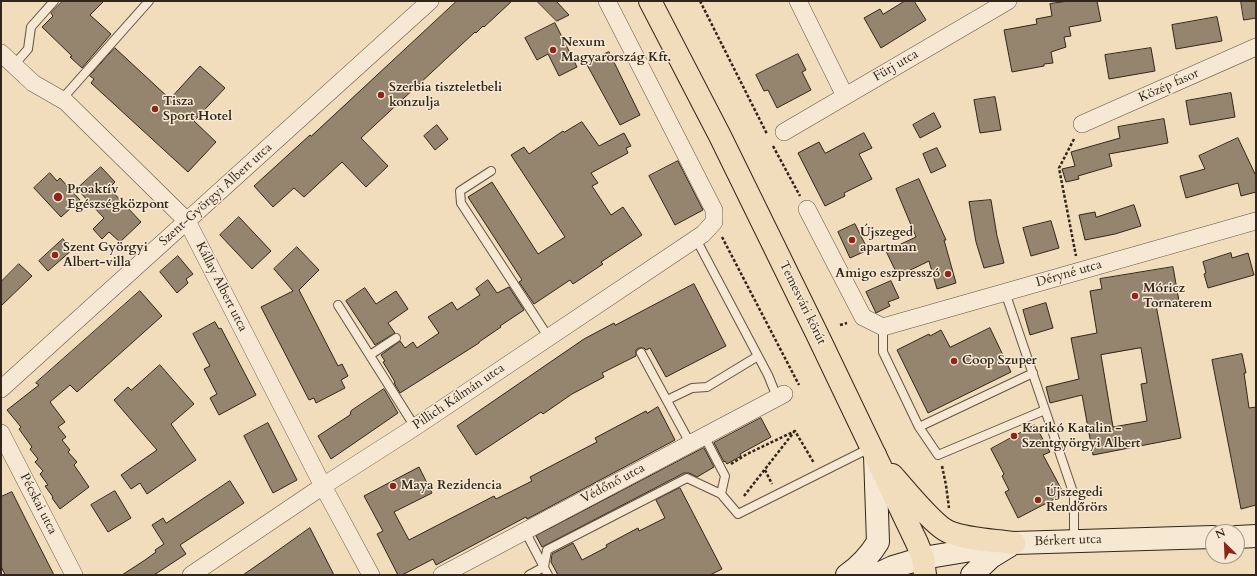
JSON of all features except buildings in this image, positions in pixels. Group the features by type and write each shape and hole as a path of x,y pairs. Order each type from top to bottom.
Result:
{"main road":[{"name":"Temesvári körút","path":"650,1 720,136 818,336 873,451 924,566"},
{"path":"873,451 938,526 948,532 969,537 1014,543"}],"street":[{"name":"Szent-Györgyi Albert utca","path":"1,388 430,1"},
{"path":"607,1 714,216"},
{"path":"798,1 845,96"},
{"name":"Fürj utca","path":"784,132 1008,1"},
{"name":"Közép fasor","path":"1082,124 1256,47"},
{"name":"Kállay Albert utca","path":"1,53 33,83 66,102 187,221 323,486 371,575"},
{"path":"807,209 863,317 883,327"},
{"name":"Pillich Kálmán utca","path":"191,575 696,239 703,234 714,216"},
{"name":"Déryné utca","path":"883,327 1256,221"},
{"name":"Védőnő utca","path":"442,575 781,395"},
{"name":"Pécskai utca","path":"1,433 74,575"},
{"path":"847,575 858,566 878,542 873,451"},
{"path":"1245,537 1256,536"},
{"name":"Bérkert utca","path":"876,575 893,567 924,566 1014,543 1205,537"},
{"path":"972,575 991,557 1014,543"}],"lane":[{"path":"14,65 28,49 31,27 54,1"},
{"path":"62,99 149,1"},
{"path":"491,171 460,191 461,203 548,338"},
{"path":"696,239 758,356 781,395"},
{"path":"1005,292 1074,495 1074,540"},
{"path":"338,305 415,427"},
{"path":"883,327 883,352 919,428 938,455 1045,410"},
{"path":"370,355 396,338"},
{"path":"641,353 667,400 722,470 725,476 721,494"},
{"path":"667,400 692,388 707,387 758,356"},
{"path":"919,428 1033,373"},
{"path":"544,567 547,550 687,478 721,494 738,514 873,451"},
{"path":"525,531 548,575"},
{"path":"529,575 544,567"}],"path":[{"path":"700,1 770,140 807,209"},
{"path":"1079,271 1059,168 1082,124"},
{"path":"714,216 799,386"},
{"path":"795,431 816,465"},
{"path":"722,470 747,454 795,431"},
{"path":"734,510 795,431"},
{"path":"938,455 944,470 950,506 948,513"},
{"path":"765,470 774,488"}],"place":[{"name":"Nexum Magyarország Kft.","path":"553,50"},
{"name":"Szerbia tiszteletbeli konzulja","path":"381,95"},
{"name":"Tisza Sport Hotel","path":"155,109"},
{"name":"Proaktív Egészségközpont","path":"58,197"},
{"name":"Újszeged apartman","path":"852,240"},
{"name":"Szent Györgyi Albert-villa","path":"55,255"},
{"name":"Amigo eszpresszó","path":"948,274"},
{"name":"Móricz Tornaterem","path":"1135,296"},
{"name":"Coop Szuper","path":"954,361"},
{"name":"Karikó Katalin - Szentgyörgyi Albert","path":"1014,436"},
{"name":"Maya Rezidencia","path":"393,486"},
{"name":"Újszegedi Rendőrörs","path":"1038,500"}]}
